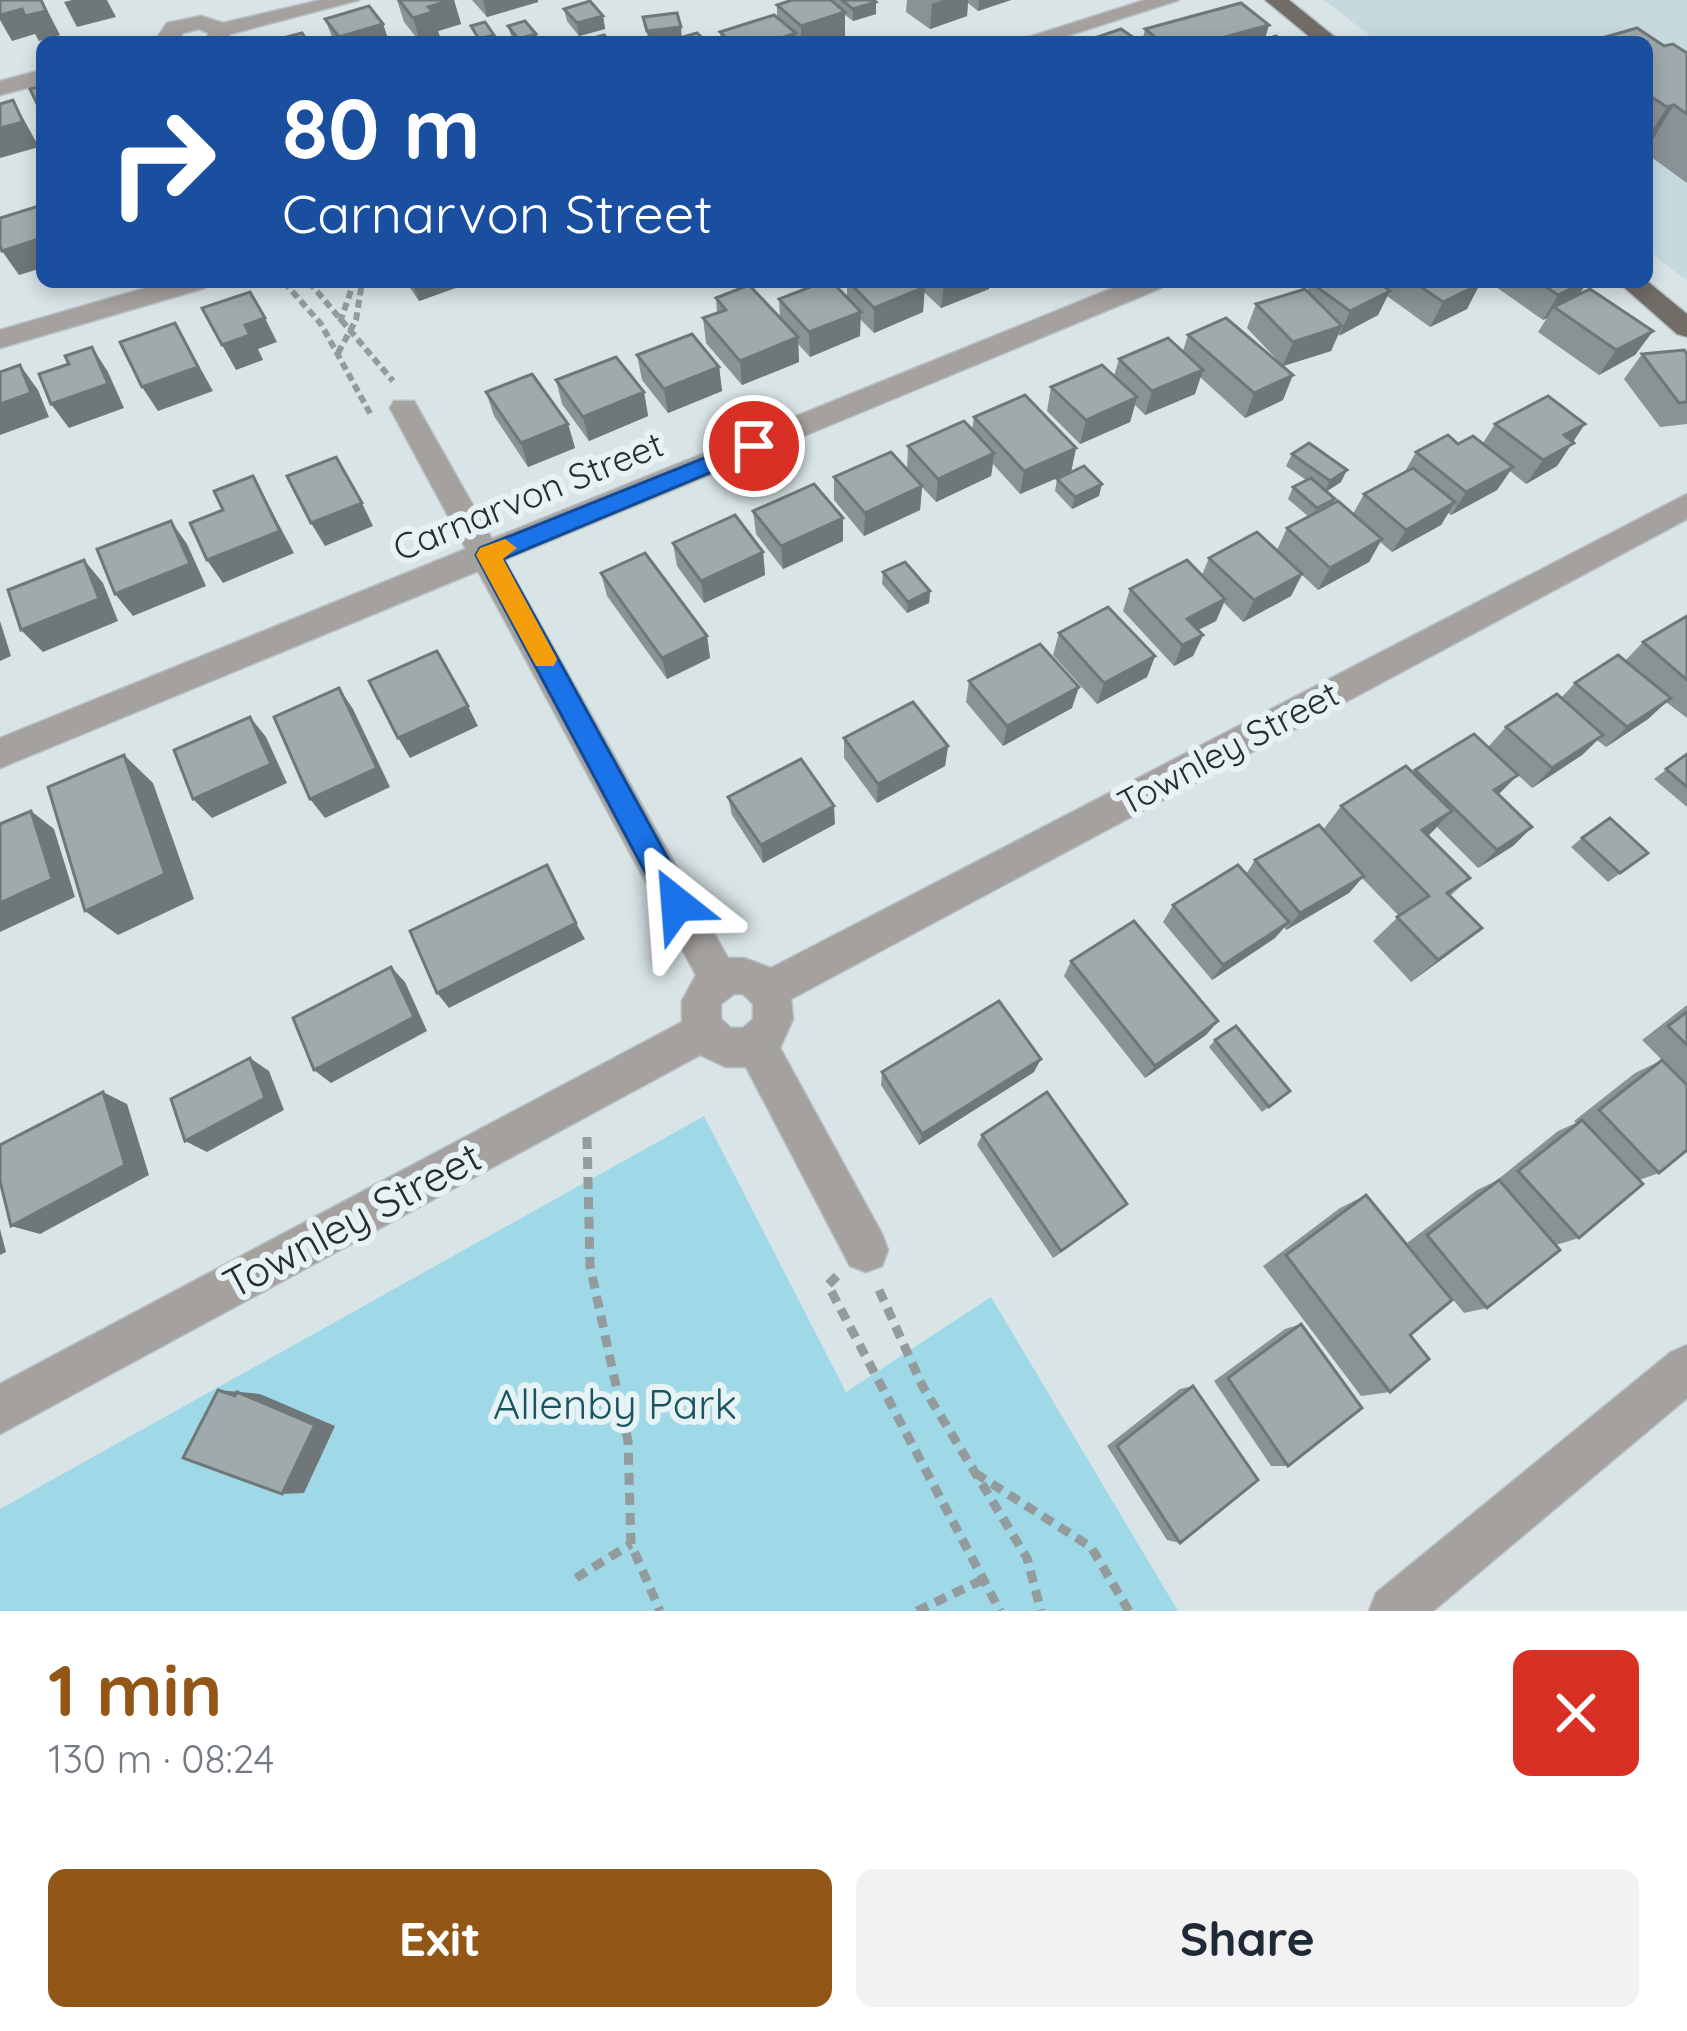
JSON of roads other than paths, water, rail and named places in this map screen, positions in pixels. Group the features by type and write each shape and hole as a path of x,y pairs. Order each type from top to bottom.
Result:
{"main road":[{"path":"1276,0 1322,36"},
{"path":"1638,288 1687,328"}],"street":[{"path":"171,0 185,24"},
{"path":"167,36 185,24 201,22 218,36 348,0"},
{"path":"1045,36 1168,0"},
{"path":"0,88 36,79"},
{"path":"0,339 175,288"},
{"name":"Carnarvon Street","path":"0,753 1137,288"},
{"path":"404,408 720,981"},
{"name":"Townley Street","path":"769,990 1687,505"},
{"path":"746,977 769,990 774,1019 756,1043 736,1049 717,1044 704,1031 701,1003 720,981 746,977"},
{"name":"Townley Street","path":"0,1410 704,1031"},
{"path":"756,1043 866,1250"},
{"path":"1394,1611 1687,1368"}],"park label":[{"name":"Allenby Park","path":"615,1404"}]}
